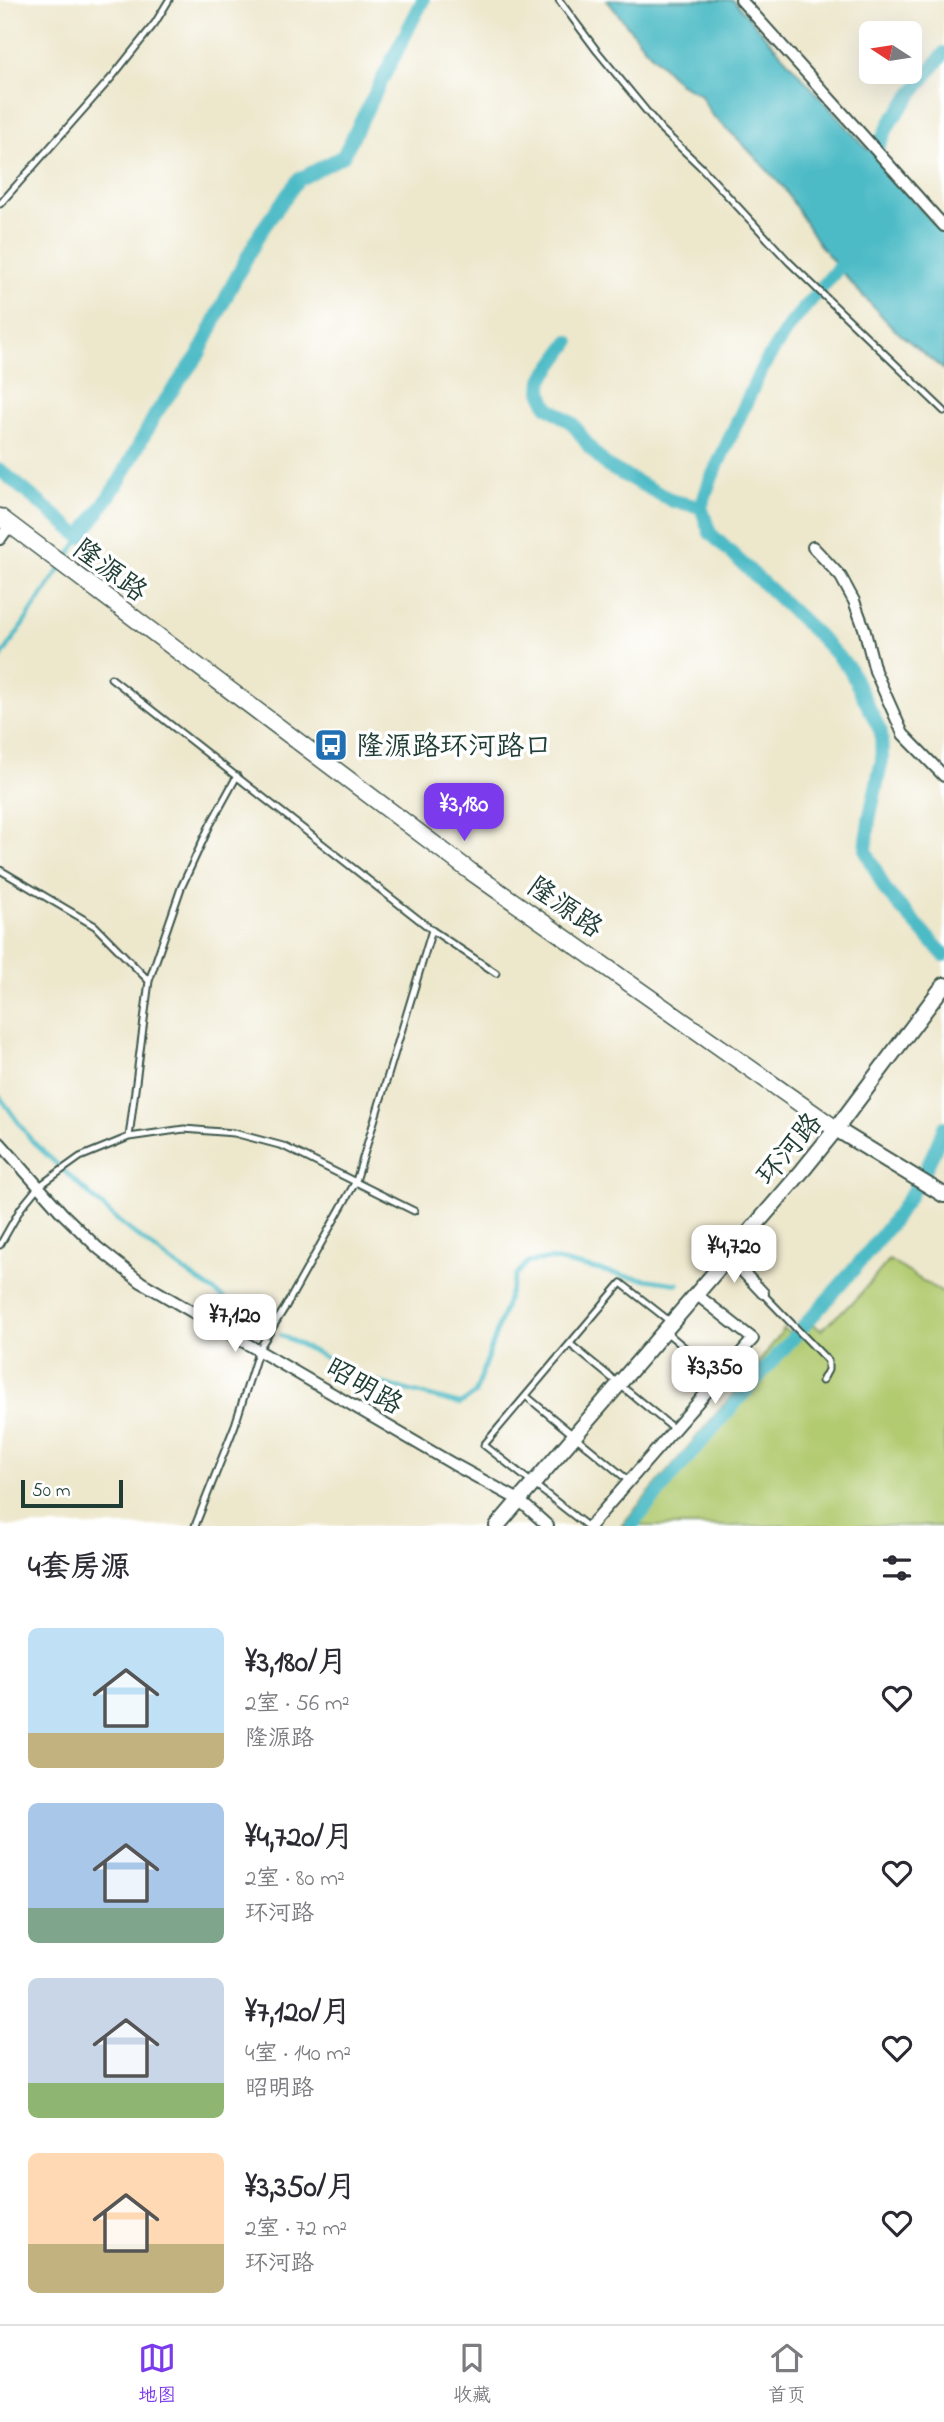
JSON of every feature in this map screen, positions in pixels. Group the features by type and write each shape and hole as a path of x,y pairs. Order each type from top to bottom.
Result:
{"main road":[{"name":"隆源路","path":"3,527 34,544 470,871 836,1129"}],"street":[{"path":"741,0 944,226"},
{"path":"813,547 841,577 854,601 875,671 903,734 944,776"},
{"name":"环河路","path":"497,1526 836,1129 944,985"},
{"path":"836,1129 943,1195"},
{"name":"昭明路","path":"0,1143 38,1187 98,1248 141,1282 519,1500 548,1526"},
{"path":"729,1257 763,1293"},
{"path":"589,1526 753,1339 696,1294"}],"lane":[{"path":"0,204 113,77 155,23 169,0"},
{"path":"559,0 662,130 824,296 944,411"},
{"path":"111,678 432,930 496,973"},
{"path":"129,1137 149,981 181,888 209,825 237,776"},
{"path":"0,870 95,926 149,981"},
{"path":"195,1526 235,1425 259,1349 356,1181 432,930"},
{"path":"0,1245 38,1187 80,1157 129,1137 184,1129 234,1133 283,1146 414,1211"},
{"path":"589,1526 484,1445 621,1283 720,1377"},
{"path":"763,1293 828,1361 828,1370 822,1381"},
{"path":"570,1344 674,1429"},
{"path":"526,1396 629,1481"}],"green space":[{"path":"889,1260 944,1294 944,1526 621,1526 751,1373 784,1329 789,1333 805,1318 821,1330 857,1298"}],"water":[{"path":"607,0 733,0 944,235 944,370 894,329 852,284 818,243 784,188 711,114 700,94 680,84 646,49"}],"waterway":[{"path":"0,470 81,537 120,480 156,413 199,354 261,231 298,180 343,156 423,0"},
{"path":"864,173 891,121 944,53"},
{"path":"851,253 789,326 762,368 710,481 701,507 710,533 849,668 881,732 882,760 869,820 866,851 886,891 944,955"},
{"path":"569,342 542,380 541,391 547,406 573,424 607,466 673,501 701,507"},
{"path":"0,659 81,537"},
{"path":"0,1097 32,1141 118,1221 170,1261 262,1324"},
{"path":"631,1526 879,1239 916,1185 932,1157 944,1127"},
{"path":"281,1335 372,1381 460,1404 475,1394 516,1275 527,1263 550,1259 625,1276 678,1284"}],"place":[{"name":"隆源路环河路口","path":"331,745"}]}
